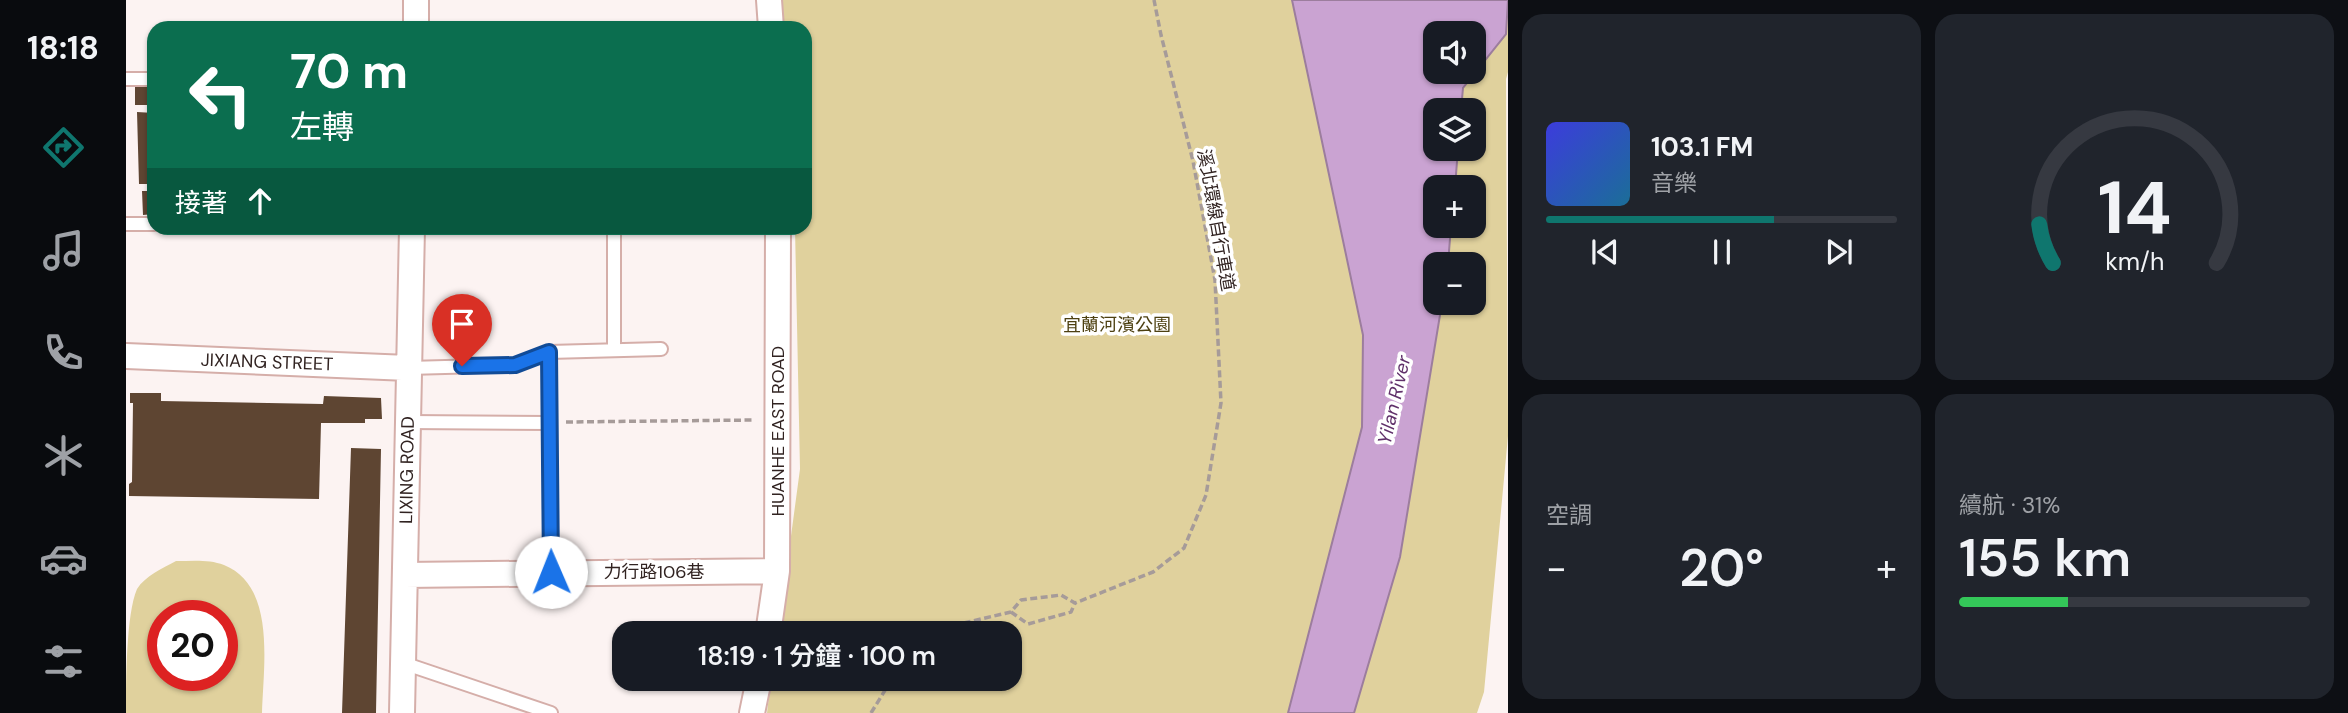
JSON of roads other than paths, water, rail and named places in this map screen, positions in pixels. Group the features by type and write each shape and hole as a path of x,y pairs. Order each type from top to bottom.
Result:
{"street":[{"path":"416,0 416,21"},
{"path":"769,0 770,21"},
{"name":"LIXING ROAD","path":"402,713 412,235"},
{"name":"HUANHE EAST ROAD","path":"770,621 777,571 778,235"},
{"name":"JIXIANG STREET","path":"126,356 408,368"},
{"name":"力行路106巷","path":"405,575 777,571"},
{"path":"752,713 757,691"}],"lane":[{"path":"126,79 147,79"},
{"path":"126,224 147,224"},
{"path":"614,235 614,350"},
{"path":"408,368 515,365 549,352 661,349"},
{"path":"549,352 551,572"},
{"path":"408,422 548,423"},
{"path":"403,663 544,711"}],"water":[{"name":"Yilan River","path":"1292,0 1508,0 1506,34 1486,59 1486,21 1423,21 1423,84 1466,84 1462,98 1423,98 1423,161 1457,161 1456,175 1423,175 1423,238 1450,238 1449,252 1423,252 1423,315 1440,315 1400,557 1354,713 1288,713 1362,427 1363,335"}],"park label":[{"name":"宜蘭河濱公園","path":"1117,325"}]}
